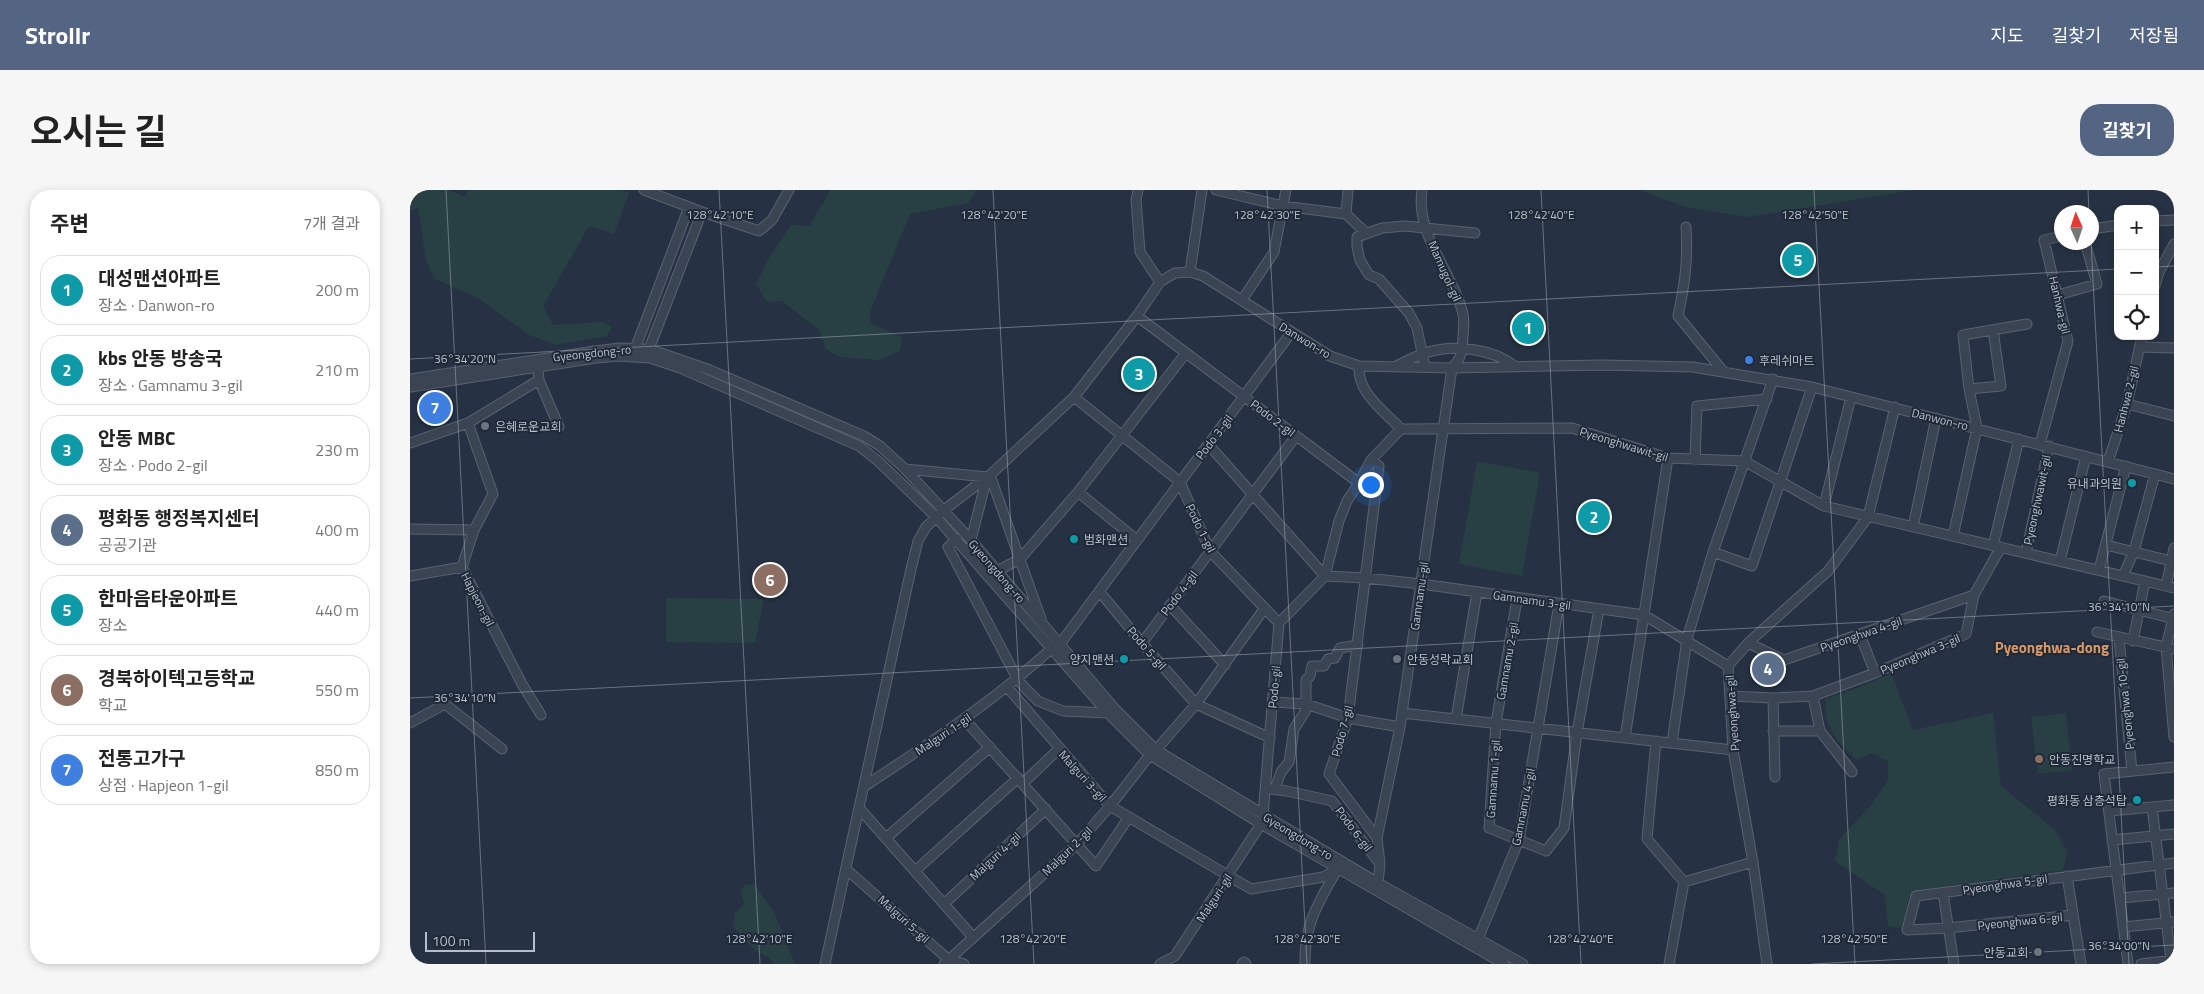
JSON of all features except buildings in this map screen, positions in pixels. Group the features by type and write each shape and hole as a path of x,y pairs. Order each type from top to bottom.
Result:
{"street":[{"path":"644,190 759,231 772,220 789,190"},
{"path":"1138,190 1136,200 1140,252 1160,282"},
{"path":"825,964 918,541 926,527 988,476 1074,396 1137,316 1160,282 1175,273 1190,272 1202,190"},
{"path":"1216,190 1283,206 1346,214 1366,233 1357,238 1360,260 1370,275 1379,279 1409,313 1417,328 1425,367"},
{"path":"1242,300 1274,252 1286,190"},
{"path":"1346,214 1348,190"},
{"name":"Mamugol-gil","path":"1422,190 1422,210 1426,230 1436,255 1451,281 1464,315 1461,358 1452,368"},
{"path":"634,349 689,207"},
{"path":"649,349 702,212"},
{"path":"2159,221 2174,220"},
{"name":"Mamugol-gil","path":"1366,233 1382,228 1404,226 1426,230 1475,233"},
{"path":"2099,228 2114,226"},
{"path":"1686,227 1688,259 1678,316 1723,371"},
{"name":"Hanhwa-gil","path":"2044,445 2068,341 2044,240 2054,238"},
{"path":"2159,272 2174,244"},
{"path":"2058,295 2097,284 2087,250"},
{"name":"Danwon-ro","path":"1190,272 1203,276 1330,356 1359,366 1452,368 1693,367 1723,371 1812,387 2174,479"},
{"name":"Podo 2-gil","path":"1137,316 1359,483"},
{"path":"1952,536 1977,428 1969,389 1962,335 2027,324"},
{"path":"1969,389 2001,386 1993,330"},
{"name":"Podo 3-gil","path":"1060,644 1291,333"},
{"name":"Hanhwa 2-gil","path":"2108,462 2127,404 2141,340"},
{"path":"2139,347 2174,348"},
{"name":"Gyeongdong-ro","path":"410,379 595,351 649,349 710,370 853,430 880,446 905,468 957,539 1052,649 1108,713 1153,753 1504,964"},
{"path":"1394,367 1423,353 1462,349 1497,355 1516,367"},
{"path":"997,571 1020,559 1078,492 1186,353"},
{"name":"Gyeongdong-ro","path":"410,387 618,356 650,358 680,368 859,446 971,540 1153,753"},
{"path":"1359,366 1360,385 1368,396 1401,429"},
{"path":"538,367 539,380 559,427"},
{"name":"Gamnamu-gil","path":"1378,883 1380,864 1377,838 1400,727 1452,368"},
{"path":"1672,743 1686,639 1713,552 1773,379"},
{"path":"410,443 468,422 539,380"},
{"path":"1713,552 1752,566 1812,387"},
{"name":"Podo 1-gil","path":"1074,396 1180,482 1210,551 1279,623"},
{"path":"1824,506 1851,397"},
{"path":"1695,460 1697,406 1767,399"},
{"path":"2127,404 2174,416"},
{"path":"1868,517 1895,407"},
{"path":"1913,527 1936,418"},
{"name":"Hapjeon-gil","path":"468,422 493,494 474,530 462,568 522,684 541,715"},
{"path":"1279,623 1325,576 1339,521 1347,501 1371,460 1401,429 1444,427"},
{"name":"Pyeonghwawit-gil","path":"1444,427 1572,428 1668,458 1744,461 1824,506 2170,587 2171,561 2174,548"},
{"name":"Podo 4-gil","path":"1142,643 1296,436"},
{"path":"1997,546 2019,439"},
{"path":"1208,444 1325,576 1421,584"},
{"name":"Pyeonghwawit-gil","path":"2026,553 2044,445"},
{"path":"2060,561 2086,456"},
{"path":"1625,738 1668,458"},
{"name":"Podo 7-gil","path":"1371,460 1379,466 1358,645 1348,718 1329,774 1377,838"},
{"path":"2099,570 2126,466"},
{"path":"905,468 988,476"},
{"path":"2123,576 2134,550 2155,474"},
{"path":"971,540 988,476"},
{"path":"988,476 1043,624"},
{"path":"1078,492 1137,540"},
{"name":"Pyeonghwa-gil","path":"1767,964 1753,862 1734,750 1728,666 1748,643 1828,571 1868,517"},
{"path":"410,529 474,530"},
{"path":"957,539 948,546 1018,680 1038,701 1063,711 1108,713"},
{"path":"2106,545 2134,550 2171,561"},
{"name":"Pyeonghwa 3-gil","path":"1730,696 1773,698 1813,696 1875,673 1966,634 1974,595 1997,546"},
{"path":"410,576 462,568"},
{"path":"2133,641 2145,581"},
{"name":"Gamnamu 3-gil","path":"1421,584 1517,599 1644,615 1728,666"},
{"name":"Podo 5-gil","path":"1099,591 1196,704 1270,738"},
{"path":"1456,719 1477,592"},
{"name":"Pyeonghwa 4-gil","path":"1748,643 1784,660 1974,595"},
{"name":"Gamnamu 2-gil","path":"1496,724 1517,599"},
{"path":"2104,601 2174,617 2170,648 2174,737"},
{"path":"1538,728 1559,604"},
{"path":"1170,605 1225,665"},
{"path":"1196,704 1264,609"},
{"path":"1577,733 1599,609"},
{"name":"Podo-gil","path":"1262,820 1279,623"},
{"path":"2097,632 2170,648"},
{"path":"1860,635 1875,673"},
{"name":"Pyeonghwa 10-gil","path":"2118,638 2132,771"},
{"path":"1275,789 1280,772 1289,762 1294,729 1306,710 1306,680 1310,676 1312,666 1324,666 1328,659 1335,658 1340,648 1358,645"},
{"name":"Malguri 1-gil","path":"865,786 965,720 1018,680 1052,649"},
{"name":"Malguri 3-gil","path":"1007,687 1110,806 1251,888 1323,877 1340,865"},
{"path":"1813,696 1820,731 1852,772"},
{"path":"1773,698 1775,777"},
{"path":"1273,702 1306,704 1348,718 1400,727"},
{"path":"410,723 445,704 502,750"},
{"name":"Malguri 2-gil","path":"946,961 1077,844 1196,704"},
{"path":"1402,713 1734,750"},
{"path":"965,720 1096,866 1129,817"},
{"name":"Gamnamu 1-gil","path":"1496,724 1489,828 1546,851 1564,828 1577,733"},
{"name":"Gamnamu 4-gil","path":"1478,939 1518,840 1538,728"},
{"path":"1773,731 1820,731"},
{"path":"1656,742 1648,839 1684,882"},
{"path":"886,838 990,747"},
{"path":"915,871 1059,749"},
{"path":"2128,964 2104,774 2174,767"},
{"name":"Podo 6-gil","path":"1266,790 1275,789 1332,801 1380,864"},
{"path":"2109,811 2174,805"},
{"path":"2141,964 2172,960 2170,922 2162,894 2152,807"},
{"path":"860,809 973,937"},
{"name":"Malguri 4-gil","path":"944,904 1046,809"},
{"name":"Malguri-gil","path":"1160,964 1175,956 1262,820"},
{"path":"2112,840 2174,834"},
{"path":"1684,882 1753,862"},
{"name":"Pyeonghwa 5-gil","path":"1948,928 1907,930 1916,896 2174,863"},
{"path":"1305,964 1304,951 1310,918 1340,865"},
{"name":"Gyeongdong-ro","path":"1340,865 1378,883 1523,964"},
{"name":"Malguri 5-gil","path":"846,869 946,961 964,964"},
{"path":"2067,876 2073,915"},
{"path":"1669,964 1684,882"},
{"path":"1943,893 1954,964"},
{"path":"2120,898 2174,893"},
{"name":"Pyeonghwa 6-gil","path":"1948,928 2073,915 2081,964"},
{"path":"2123,927 2170,922"},
{"path":"1242,964 1244,962 1246,964"}],"green space":[{"path":"410,190 448,190 465,197 468,190 622,190 629,193 614,234 589,226 543,306 553,325 602,322 612,327 607,336 556,345 529,335 478,298 435,279 426,260 418,208 410,210"},
{"path":"830,190 977,190 968,203 910,214 870,312 871,324 902,337 900,351 879,360 839,357 826,349 819,330 782,301 767,302 756,284 769,258 791,225 810,226"},
{"path":"1639,190 1914,190 1748,217 1686,207"},
{"path":"1477,461 1540,473 1522,576 1459,564"},
{"path":"666,598 764,599 755,643 666,642"},
{"path":"1891,673 1913,730 1993,713 2001,786 2055,830 2067,852 2063,870 1925,889 1909,896 1904,929 1888,926 1885,895 1835,861 1839,840 1872,804 1888,780 1888,761 1871,753 1857,760 1833,733 1826,718 1825,709 1826,699 1863,686"},
{"path":"2066,713 2072,770 2038,774 2031,717"},
{"path":"754,884 774,912 795,964 774,964 769,957 756,952 733,926 735,913 744,904 741,891 745,885"}],"place":[{"name":"한마음타운아파트","path":"1798,260"},
{"name":"대성맨션아파트","path":"1528,328"},
{"name":"후레쉬마트","path":"1749,360"},
{"name":"안동 MBC","path":"1139,374"},
{"name":"전통고가구","path":"435,408"},
{"name":"은혜로운교회","path":"485,426"},
{"name":"유내과의원","path":"2132,483"},
{"name":"kbs 안동 방송국","path":"1594,517"},
{"name":"범화맨션","path":"1074,539"},
{"name":"경북하이텍고등학교","path":"770,580"},
{"name":"양지맨션","path":"1124,659"},
{"name":"안동성락교회","path":"1397,659"},
{"name":"평화동 행정복지센터","path":"1768,669"},
{"name":"안동진명학교","path":"2039,759"},
{"name":"평화동 삼층석탑","path":"2137,800"},
{"name":"안동교회","path":"2038,952"}],"district":[{"name":"Pyeonghwa-dong","path":"2052,647"}]}
